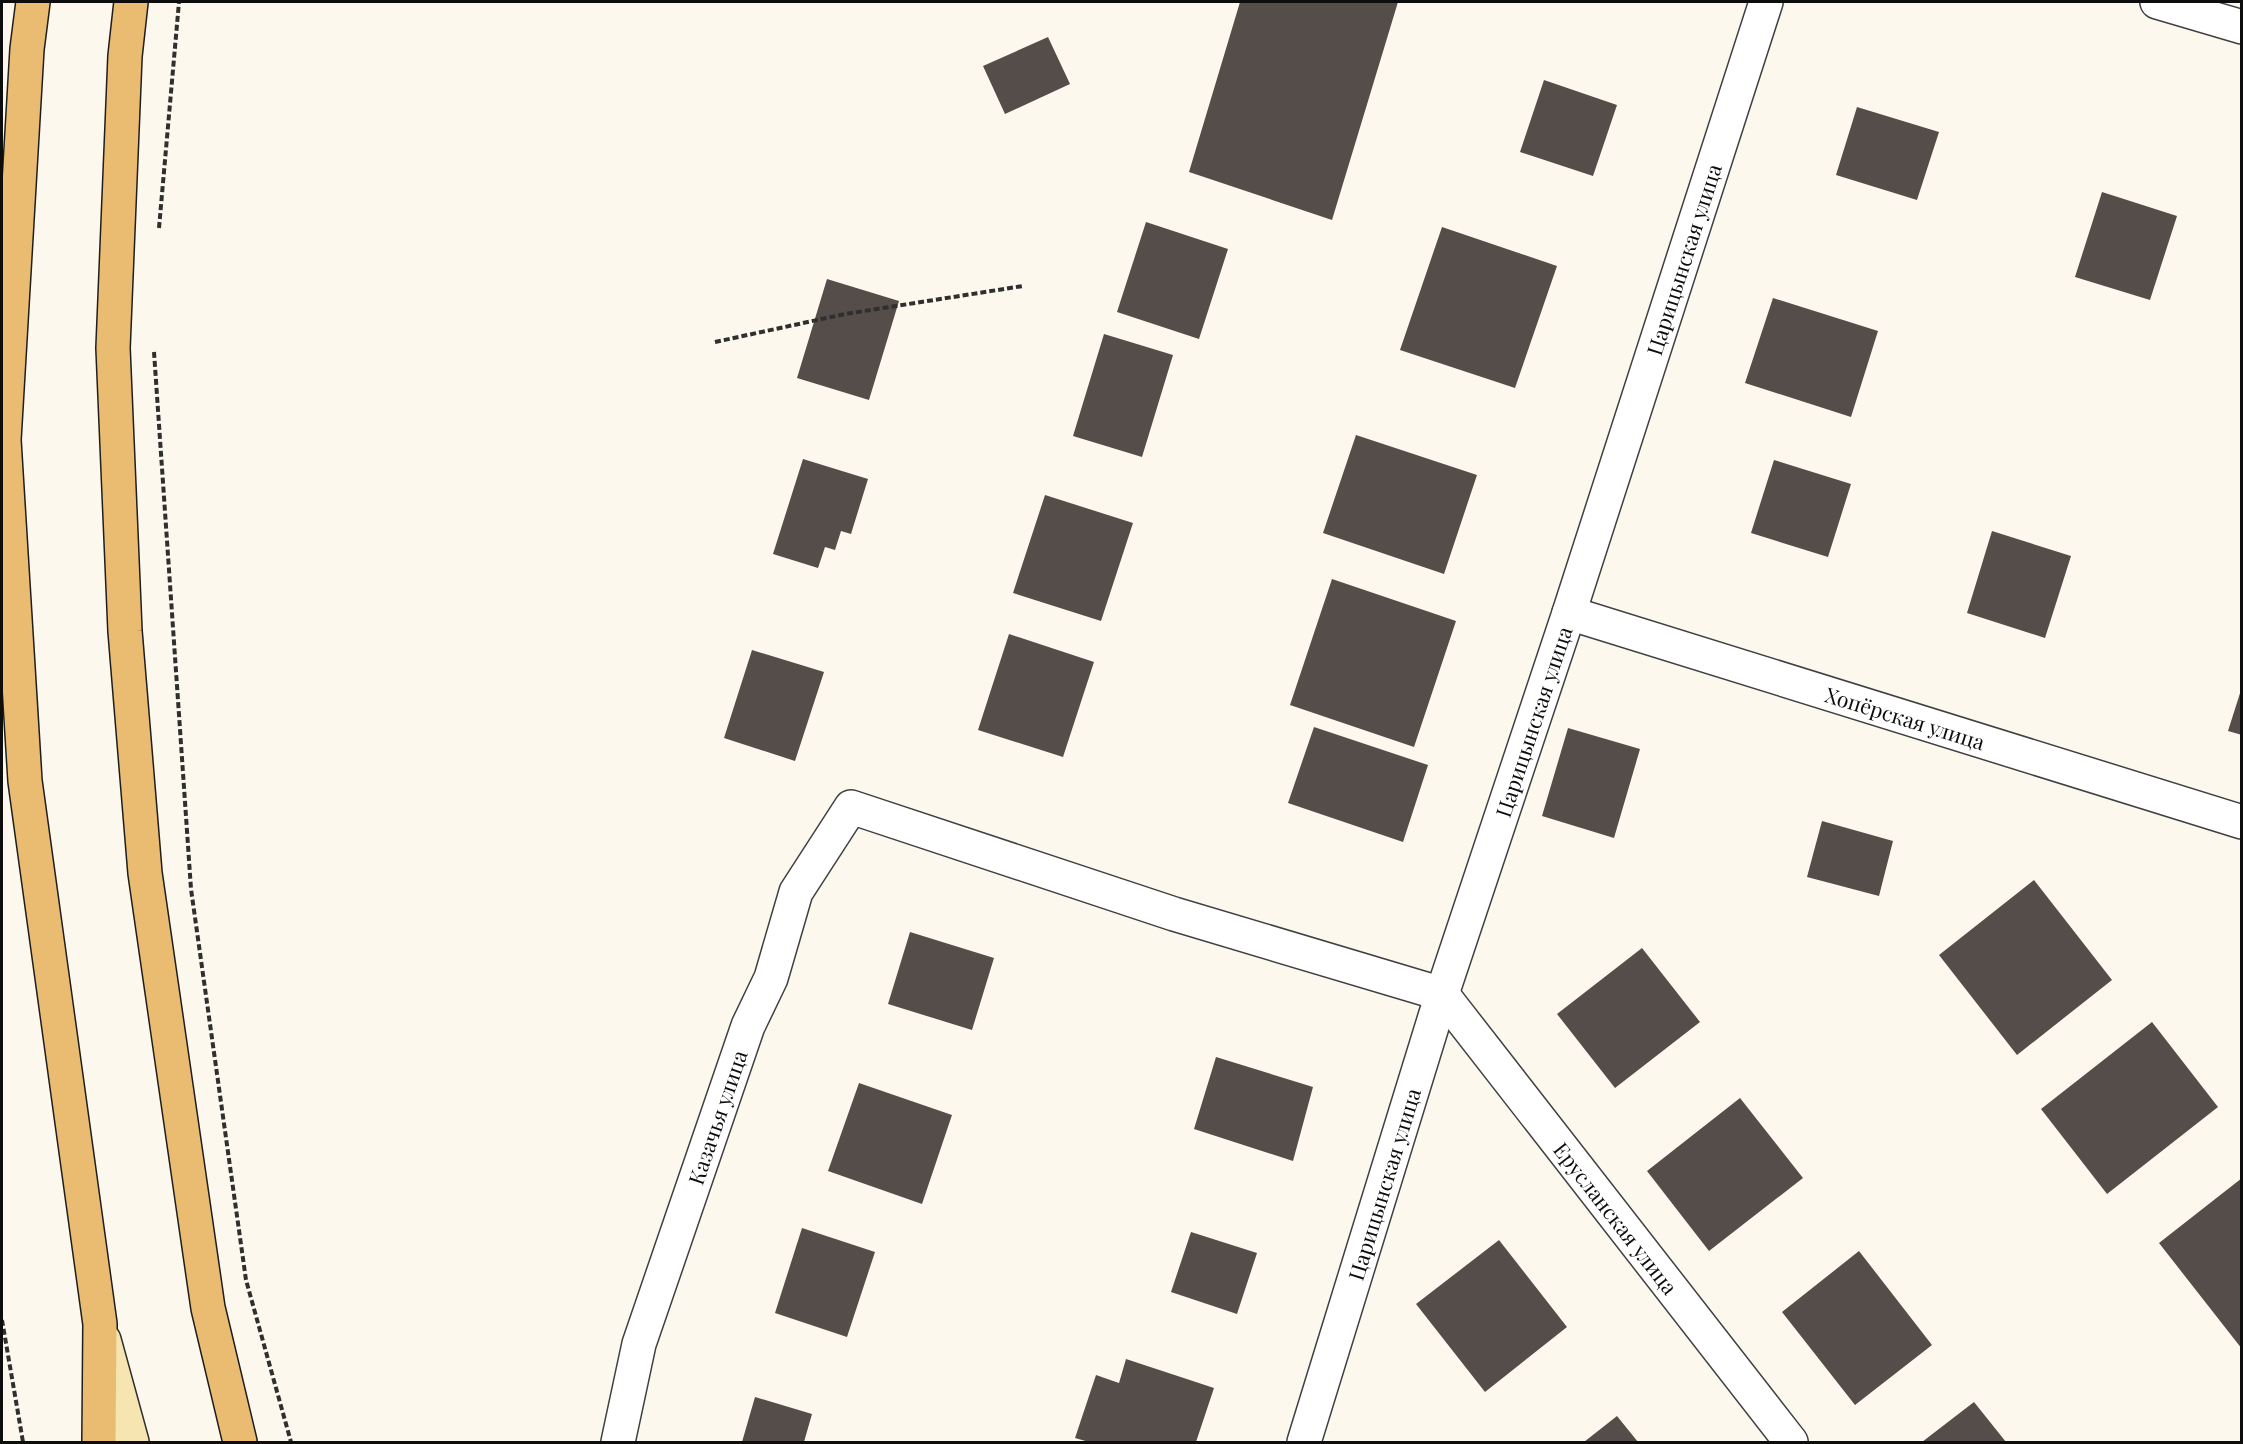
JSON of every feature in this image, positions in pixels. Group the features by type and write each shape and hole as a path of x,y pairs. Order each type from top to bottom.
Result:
{"main road":[{"path":"33,2 27,49 4,440 25,781 100,1324 132,1443"},
{"path":"130,2 125,57 113,348 125,631 147,885 208,1308 240,1443"},
{"path":"99,1443 100,1324"}],"street":[{"name":"Царицынская улица","path":"1304,1443 1442,994 1569,613 1766,2"},
{"path":"2157,2 2241,27"},
{"name":"Хопёрская улица","path":"1569,613 2241,822"},
{"name":"Казачья улица","path":"618,1443 639,1344 748,1026 771,978 796,892 851,807 1154,908 1442,994"},
{"name":"Ерусланская улица","path":"1442,994 1791,1443"}],"path":[{"path":"159,233 179,2"},
{"path":"715,342 845,314 1023,286"},
{"path":"154,349 191,889 246,1280 291,1443"},
{"path":"2,1320 23,1443"}],"building":[{"path":"1240,2 1398,2 1332,220 1189,172"},
{"path":"1048,37 1070,84 1005,114 983,66"},
{"path":"1544,80 1617,105 1593,176 1520,152"},
{"path":"1857,107 1939,132 1917,200 1836,175"},
{"path":"2102,192 2177,216 2150,300 2075,277"},
{"path":"1146,222 1228,249 1199,339 1117,312"},
{"path":"1442,227 1557,266 1515,388 1400,350"},
{"path":"827,279 899,301 869,400 797,378"},
{"path":"1773,298 1878,331 1851,417 1745,383"},
{"path":"1104,334 1173,355 1142,457 1073,436"},
{"path":"1356,435 1477,475 1444,574 1323,533"},
{"path":"803,459 868,479 851,534 841,531 835,550 825,547 818,568 773,554"},
{"path":"1774,460 1851,484 1828,557 1751,533"},
{"path":"1045,495 1133,523 1101,621 1013,593"},
{"path":"1992,531 2071,556 2045,638 1967,613"},
{"path":"1332,579 1456,621 1414,747 1290,705"},
{"path":"1009,634 1094,662 1063,757 978,730"},
{"path":"752,650 824,672 795,761 724,738"},
{"path":"2242,690 2242,735 2228,731"},
{"path":"1314,727 1428,765 1403,842 1288,803"},
{"path":"1568,728 1640,749 1614,838 1542,816"},
{"path":"1822,821 1893,841 1879,896 1807,877"},
{"path":"2034,880 2112,980 2017,1055 1939,955"},
{"path":"910,932 994,958 972,1030 888,1004"},
{"path":"1642,948 1700,1022 1615,1088 1557,1014"},
{"path":"2152,1022 2218,1107 2107,1194 2041,1109"},
{"path":"1216,1057 1313,1087 1293,1161 1194,1129"},
{"path":"859,1083 952,1115 922,1204 828,1171"},
{"path":"1740,1098 1803,1178 1709,1251 1647,1171"},
{"path":"2242,1178 2242,1349 2159,1243"},
{"path":"802,1228 875,1252 847,1337 775,1313"},
{"path":"1191,1232 1257,1253 1237,1314 1171,1292"},
{"path":"1499,1240 1567,1327 1485,1392 1416,1304"},
{"path":"1859,1251 1932,1345 1855,1405 1782,1312"},
{"path":"1126,1359 1214,1388 1196,1442 1089,1442 1075,1438 1096,1375 1119,1383"},
{"path":"755,1397 812,1414 804,1442 742,1442"},
{"path":"1974,1402 2006,1442 1922,1442"},
{"path":"1617,1416 1638,1442 1584,1442"}]}
